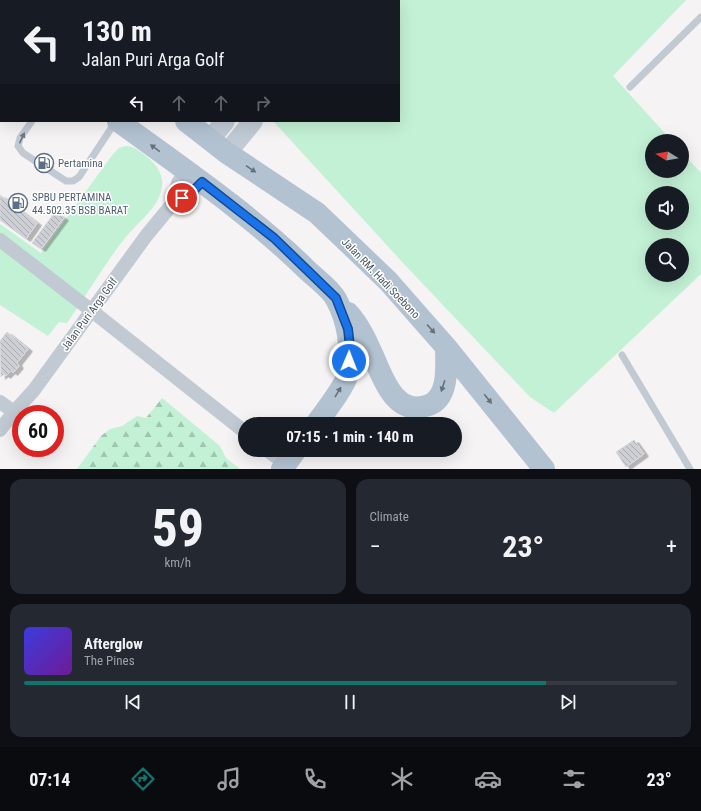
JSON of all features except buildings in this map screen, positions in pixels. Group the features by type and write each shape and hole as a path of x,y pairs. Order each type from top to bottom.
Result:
{"main road":[{"path":"118,122 194,176 274,238 336,298 356,321 383,381 396,400 402,404 415,407 431,404 440,394 445,383 446,347"},
{"name":"Jalan RM. Hadi Soebono","path":"187,122 219,146 317,213 388,282 446,347 544,469"},
{"path":"321,417 348,375 350,347 348,329 336,298"}],"street":[{"path":"219,146 225,122"},
{"path":"219,146 252,122"},
{"name":"Jalan Puri Arga Golf","path":"20,405 34,390 146,236 174,202 190,194 194,176"},
{"path":"0,240 92,310 238,426"},
{"path":"0,402 12,411"},
{"name":"Jalan Puri Arga Golf","path":"0,430 12,415"}],"lane":[{"path":"630,87 701,17"},
{"path":"31,122 20,138 18,146 23,153 66,181 73,182 116,122"},
{"path":"622,355 690,469"}],"green space":[{"path":"400,0 686,0 613,76 666,134 645,134 645,178 689,178 689,160 701,173 701,274 554,413 530,397 405,265 274,122 400,122"},
{"path":"126,146 133,147 138,150 156,166 160,172 162,183 159,197 153,208 118,247 67,323 59,322 48,336 0,305 0,224 41,253 113,154 119,148"},
{"path":"162,398 220,446 226,458 240,469 77,469 101,436 110,429 122,426 137,416 146,418"}],"place":[{"name":"Pertamina","path":"44,163"},
{"name":"SPBU PERTAMINA 44.502.35 BSB BARAT","path":"18,203"}],"route":[{"path":"182,198 190,194 202,182 274,238 336,298 348,329 350,347 349,361"}]}
